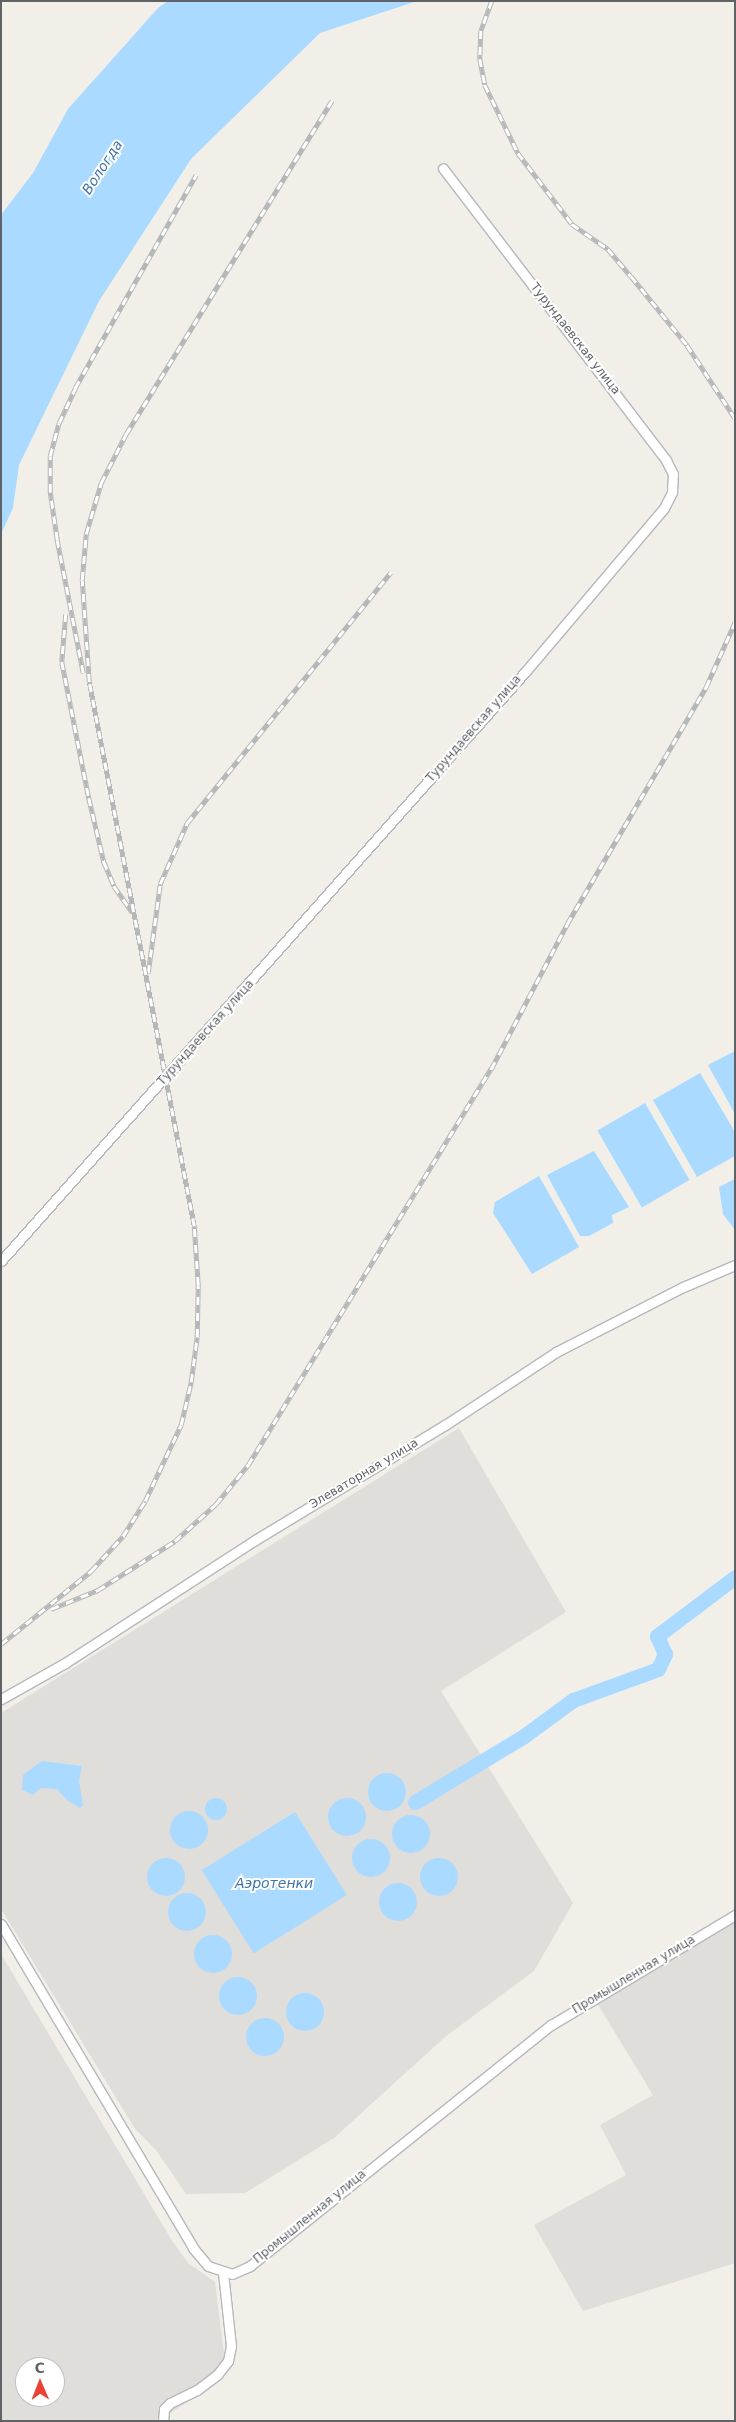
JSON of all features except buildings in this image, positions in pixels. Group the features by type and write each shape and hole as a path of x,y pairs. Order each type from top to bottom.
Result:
{"street":[{"name":"Турундаевская улица","path":"1,1261 512,686 664,508 672,492 673,474 666,460 443,168"},
{"name":"Элеваторная улица","path":"1,1699 65,1663 255,1540 445,1425 556,1352 682,1287 735,1265"},
{"name":"Промышленная улица","path":"223,2272 232,2274 250,2266 552,2025 735,1915"},
{"path":"1,1924 188,2240 208,2266 223,2272 231,2346 228,2361 217,2375 198,2390 170,2403 164,2409 163,2421"}],"shaded area":[{"path":"459,1428 566,1612 441,1691 573,1903 534,1971 445,2037 334,2138 245,2193 186,2194 156,2150 135,2129 1,1909 1,1713"},
{"path":"735,1922 735,2263 583,2311 534,2225 626,2175 600,2125 653,2095 597,2003"},
{"path":"1,1954 171,2239 188,2263 215,2282 226,2370 202,2392 165,2417 166,2421 1,2421"}],"water":[{"name":"Вологда","path":"168,1 417,1 320,33 191,159 99,301 19,465 13,508 1,534 1,215 33,173 68,109 158,8"},
{"path":"735,1051 735,1114 708,1065"},
{"path":"700,1073 735,1132 735,1156 697,1177 653,1100"},
{"path":"645,1103 690,1180 642,1208 597,1130"},
{"path":"594,1151 629,1207 612,1215 613,1223 589,1236 580,1236 547,1175"},
{"path":"539,1176 579,1247 532,1274 493,1213 495,1202"},
{"path":"735,1179 735,1230 723,1214 719,1187"},
{"path":"42,1761 82,1766 79,1781 83,1805 80,1808 68,1801 57,1789 41,1788 33,1795 22,1790 23,1775"},
{"path":"387,1773 400,1779 406,1792 400,1805 387,1811 374,1805 368,1792 374,1779"},
{"path":"216,1798 224,1801 227,1809 224,1817 216,1820 208,1817 205,1809 208,1801"},
{"path":"347,1798 360,1804 366,1817 360,1830 347,1836 334,1830 328,1817 334,1804"},
{"path":"189,1811 202,1817 208,1830 202,1843 189,1849 176,1843 170,1830 176,1817"},
{"name":"Аэротенки","path":"295,1812 347,1895 254,1953 202,1870"},
{"path":"411,1815 424,1821 430,1834 424,1847 411,1853 398,1847 392,1834 398,1821"},
{"path":"371,1839 384,1845 390,1858 384,1871 371,1877 358,1871 352,1858 358,1845"},
{"path":"166,1858 179,1864 185,1877 179,1890 166,1896 153,1890 147,1877 153,1864"},
{"path":"439,1858 452,1864 458,1877 452,1890 439,1896 426,1890 420,1877 426,1864"},
{"path":"398,1883 411,1889 417,1902 411,1915 398,1921 385,1915 379,1902 385,1889"},
{"path":"187,1893 200,1899 206,1912 200,1925 187,1931 174,1925 168,1912 174,1899"},
{"path":"213,1935 226,1941 232,1954 226,1967 213,1973 200,1967 194,1954 200,1941"},
{"path":"238,1977 251,1983 257,1996 251,2009 238,2015 225,2009 219,1996 225,1983"},
{"path":"305,1993 318,1999 324,2012 318,2025 305,2031 292,2025 286,2012 292,1999"},
{"path":"265,2018 278,2024 284,2037 278,2050 265,2056 252,2050 246,2037 252,2024"}],"waterway":[{"path":"415,1802 524,1736 573,1700 658,1669 665,1654 657,1636 735,1577"}],"railway":[{"path":"492,1 481,31 480,59 485,85 518,153 572,224 608,249 631,276 687,345 735,418"},
{"path":"1,1644 91,1571 123,1536 145,1501 181,1425 191,1382 197,1337 198,1285 194,1226 89,682 82,580 86,534 101,483 126,434 332,101"},
{"path":"83,673 57,540 50,492 50,456 59,423 75,388 196,175"},
{"path":"148,973 160,884 187,823 391,572"},
{"path":"66,614 62,662 89,798 104,862 114,886 132,912"},
{"path":"51,1609 98,1590 175,1541 216,1504 248,1465 491,1069 567,924 706,687 735,622"}]}
